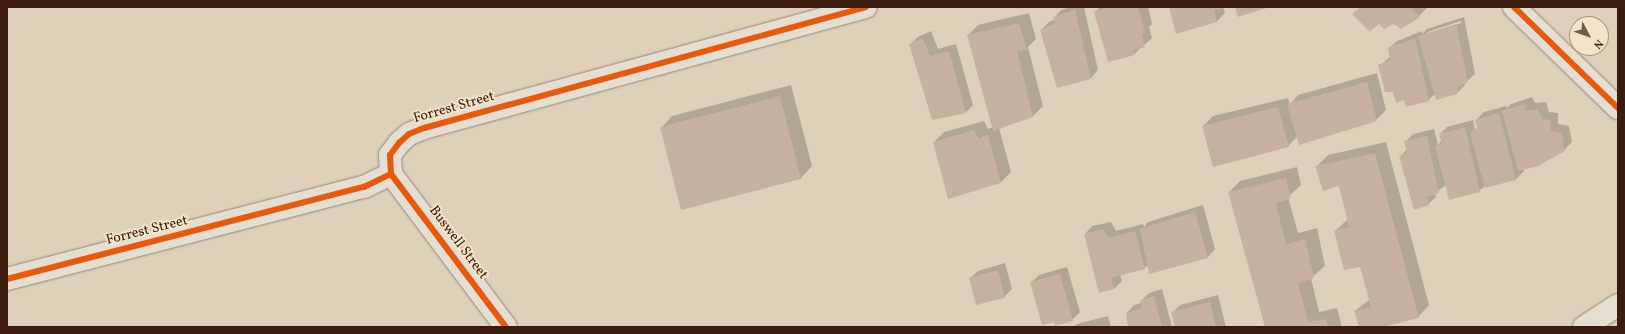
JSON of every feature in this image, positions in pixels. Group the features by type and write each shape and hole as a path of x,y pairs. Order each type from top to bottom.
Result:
{"street":[{"name":"Forrest Street","path":"7,279 364,187 391,174 390,155 399,143 409,134 424,128 866,7"},
{"path":"1514,7 1618,108"},
{"name":"Buswell Street","path":"391,174 506,327"},
{"path":"1584,327 1618,305"}],"building":[{"path":"1110,7 1138,7 1145,32 1142,34 1145,47 1133,50 1135,55 1108,62 1094,12"},
{"path":"1169,7 1226,7 1214,11 1217,22 1176,34"},
{"path":"1235,7 1270,7 1238,17"},
{"path":"1361,7 1410,7 1420,17 1401,29 1394,24 1384,29 1379,24 1370,32 1352,14"},
{"path":"1075,10 1091,79 1057,88 1040,30 1054,24 1053,17"},
{"path":"1019,23 1027,50 1017,51 1033,117 993,131 967,35"},
{"path":"1456,24 1468,82 1457,87 1457,94 1436,100 1418,36"},
{"path":"923,38 930,56 949,51 966,113 932,120 909,44"},
{"path":"1415,38 1429,101 1406,107 1404,100 1396,103 1393,92 1385,92 1378,65 1390,60 1388,48"},
{"path":"1367,82 1377,121 1299,145 1287,104"},
{"path":"780,96 801,179 681,210 660,127"},
{"path":"1524,104 1527,111 1538,109 1542,119 1550,120 1551,131 1562,133 1565,151 1538,166 1518,171 1502,111"},
{"path":"1278,107 1289,147 1213,167 1202,126"},
{"path":"1499,113 1516,180 1485,188 1470,133 1477,128 1475,120"},
{"path":"1465,127 1480,192 1449,200 1435,146 1442,144 1439,134"},
{"path":"974,130 978,138 988,135 1001,183 948,199 933,142"},
{"path":"1427,136 1439,193 1427,197 1429,205 1414,210 1399,156 1407,153 1404,141"},
{"path":"1375,153 1419,318 1382,327 1359,327 1354,311 1371,307 1360,267 1344,270 1334,231 1349,227 1339,186 1323,191 1315,166"},
{"path":"1286,178 1290,198 1276,204 1286,244 1305,239 1314,278 1298,283 1308,322 1326,319 1328,327 1265,327 1228,192"},
{"path":"1195,212 1208,258 1149,274 1140,229"},
{"path":"1103,229 1109,238 1135,231 1145,269 1111,278 1114,289 1099,293 1084,234"},
{"path":"998,270 1005,298 976,305 969,278"},
{"path":"1060,274 1073,321 1055,326 1054,322 1042,325 1030,282"},
{"path":"1154,296 1162,327 1128,327 1126,313 1141,308 1140,300"},
{"path":"1210,302 1216,327 1175,327 1171,312"}],"cycle path":[{"path":"7,279 364,187 391,174 390,155 399,143 409,134 424,128 866,7"},
{"path":"1514,7 1618,108"},
{"path":"391,174 506,327"}]}
